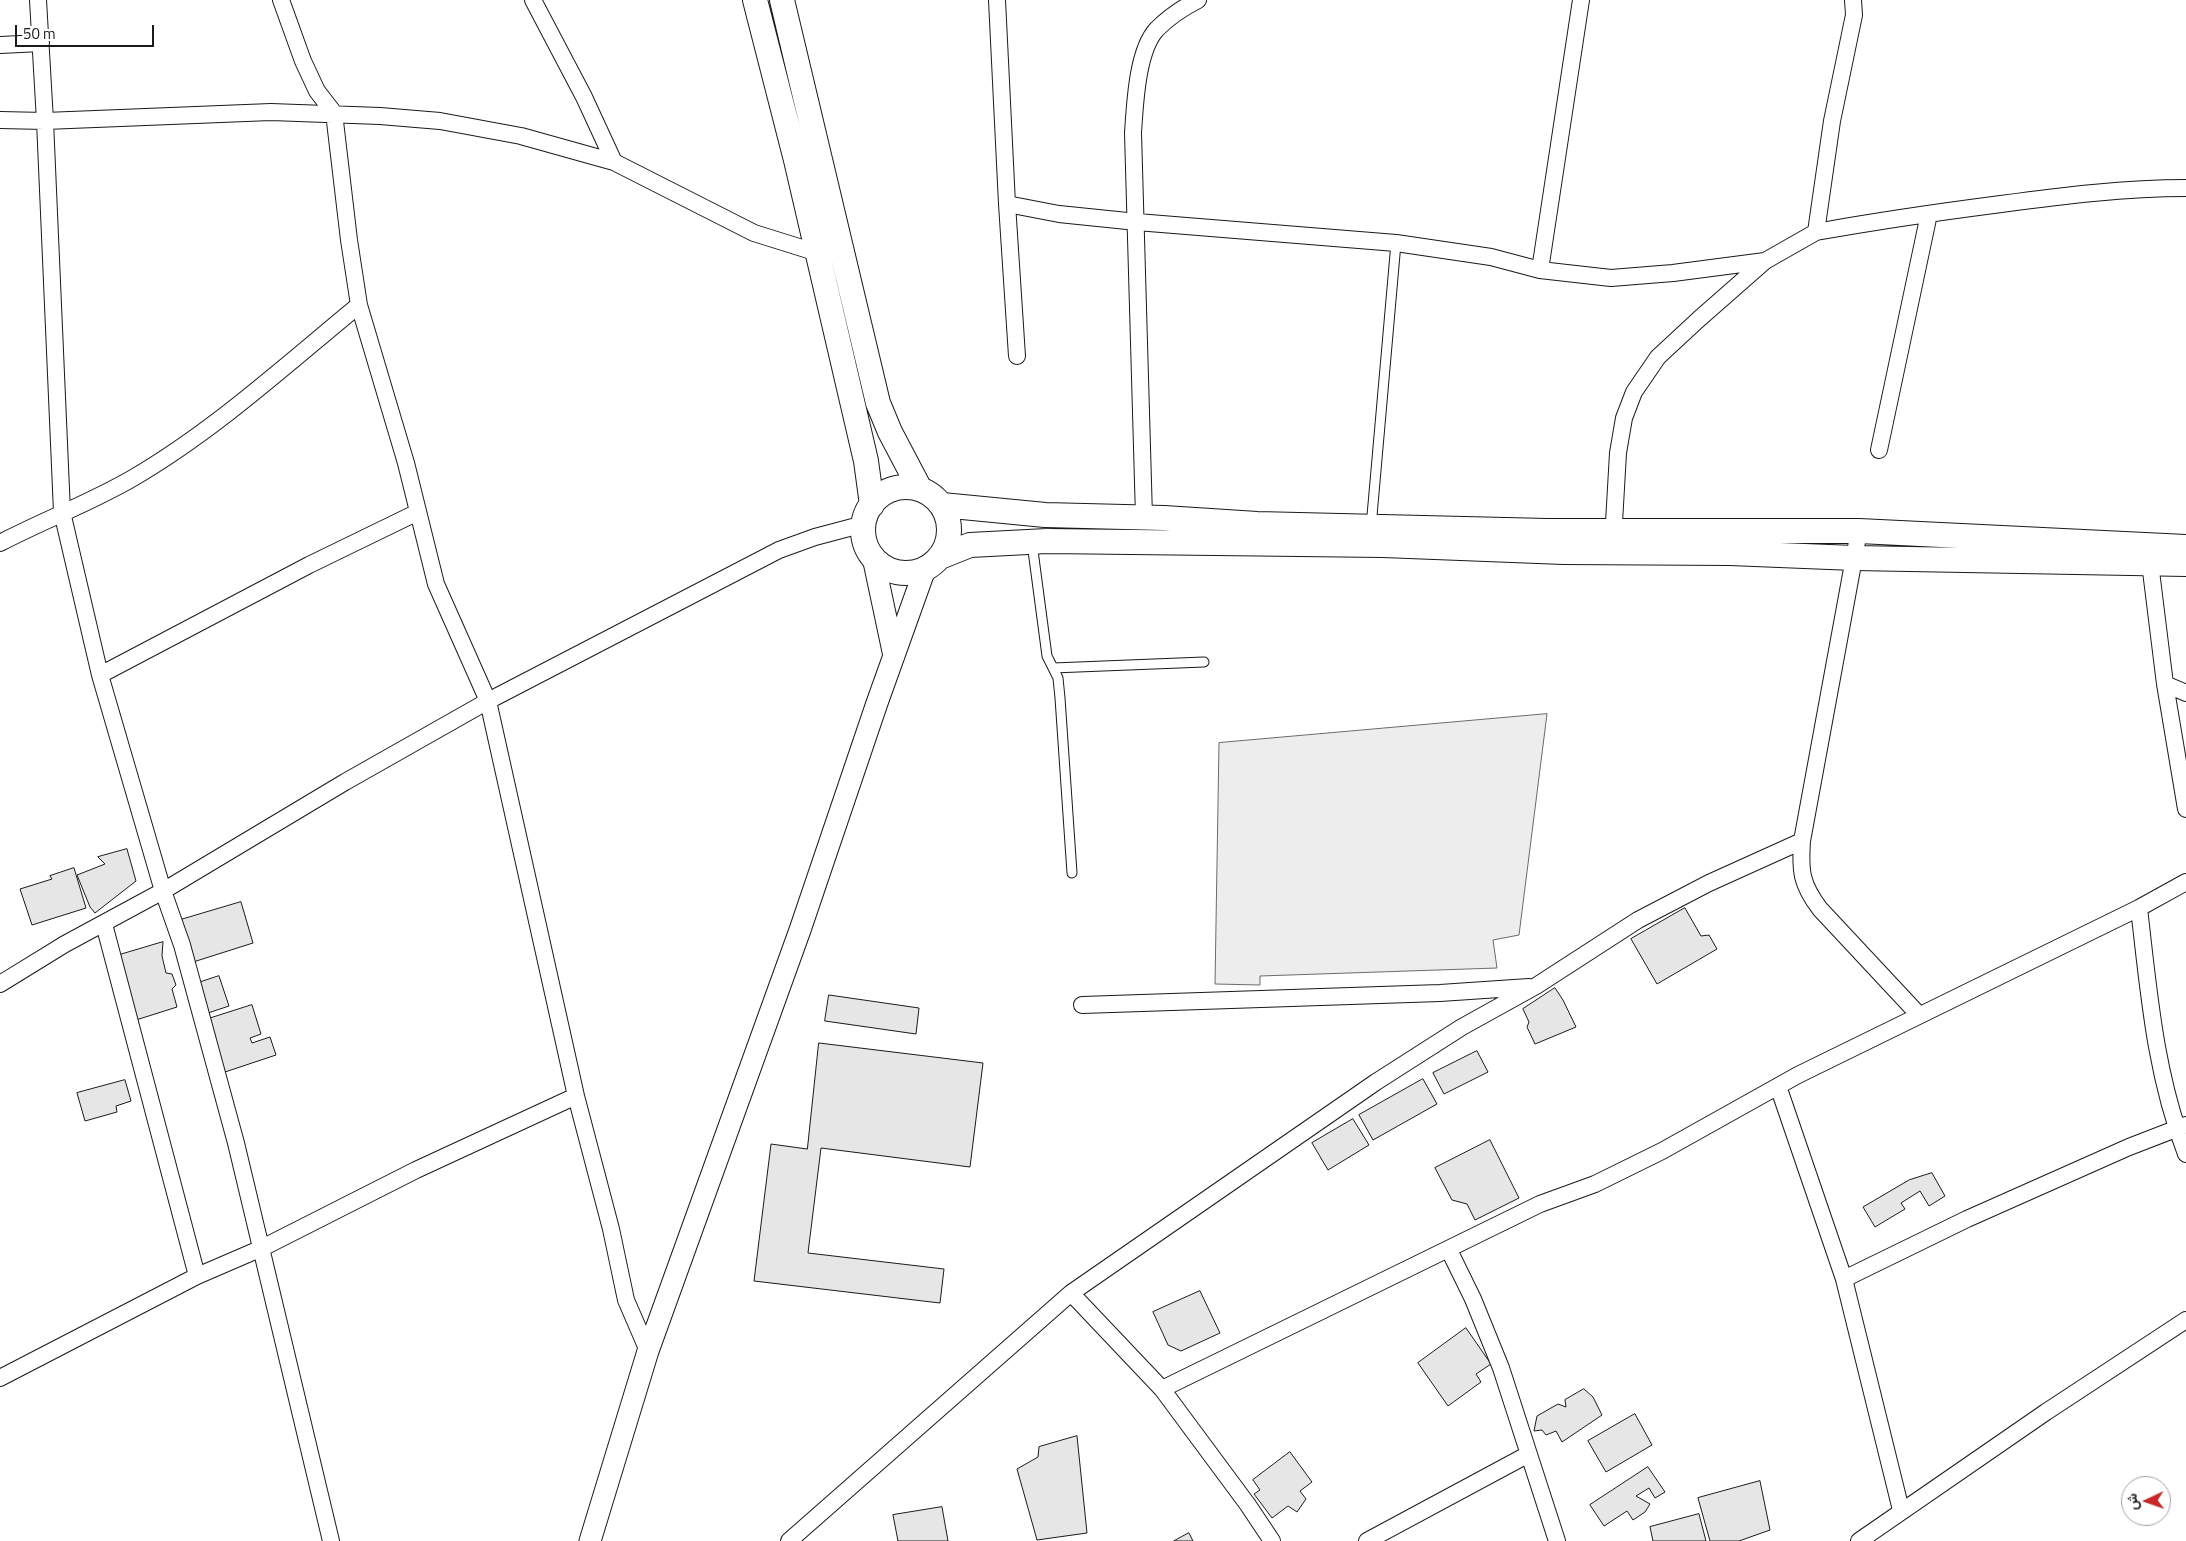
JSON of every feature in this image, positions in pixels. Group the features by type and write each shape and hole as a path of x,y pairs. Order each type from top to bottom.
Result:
{"main road":[{"path":"756,0 818,253 866,461 868,514 864,536 867,547 873,557 888,569 907,573 970,545 1032,541 1383,545 1613,542 1859,531 2186,547"},
{"path":"782,0 878,403 890,432 920,489"},
{"path":"868,514 881,495 893,489 907,487 920,489 932,495 942,505 949,522 948,541 933,563"},
{"path":"942,505 1045,515 1144,517 1257,524 1371,527 1613,542 1730,553 1854,558 2186,564"}],"street":[{"path":"38,0 62,512 100,675 163,892 182,945 236,1143 262,1248 274,1310 331,1541"},
{"path":"281,0 303,61 318,91 334,113 359,305 406,463 436,584 488,701 576,1096 611,1229 626,1300 648,1351"},
{"path":"533,0 584,97 614,162"},
{"path":"997,0 1017,356"},
{"path":"1144,517 1133,133 1137,85 1144,53 1156,30 1198,0"},
{"path":"1540,270 1581,0"},
{"path":"1816,232 1832,121 1854,15 1853,0"},
{"path":"0,45 40,43"},
{"path":"0,120 45,121 271,112 334,113 440,121 521,136 614,162 754,233 818,253"},
{"path":"1613,542 1618,453 1624,418 1634,392 1658,357 1765,261 1816,232 1929,214 2106,191 2186,188"},
{"path":"1007,204 1059,214 1137,222 1396,243 1490,257 1540,270 1611,278 1673,273 1765,261"},
{"path":"1878,450 1929,214"},
{"path":"0,543 133,478 189,442 359,305"},
{"path":"100,675 309,565 418,512"},
{"path":"0,984 163,892 345,782 488,701 779,550 868,514"},
{"path":"1859,531 1802,841 1800,868 1808,894 1820,909 1919,1015"},
{"path":"873,557 894,656"},
{"path":"590,1541 648,1351 800,930 894,656 933,563"},
{"path":"2150,563 2165,684 2186,809"},
{"path":"2165,684 2186,693"},
{"path":"789,1541 1072,1293 1376,1082 1462,1027 1536,986 1638,920 1709,883 1802,841"},
{"path":"1162,1389 1540,1204 1595,1184 1662,1152 1778,1086 2139,908 2186,882"},
{"path":"2139,908 2155,1043 2163,1083 2181,1126 2186,1154"},
{"path":"104,924 197,1276"},
{"path":"1082,1005 1440,993 1536,986"},
{"path":"1778,1086 1844,1279 1901,1510"},
{"path":"0,1378 197,1276 262,1248 416,1170 576,1096"},
{"path":"1844,1279 1967,1219 2181,1126"},
{"path":"1449,1250 1473,1299 1501,1368 1527,1455 1557,1541"},
{"path":"1072,1293 1162,1389 1272,1541"},
{"path":"1859,1541 1901,1510 2186,1320"},
{"path":"1367,1541 1527,1455"}],"lane":[{"path":"1371,527 1396,243"},
{"path":"1032,541 1047,656 1058,678 1072,873"},
{"path":"1053,668 1204,662"}],"shaded area":[{"path":"1547,714 1519,935 1493,940 1497,968 1260,976 1260,985 1215,984 1219,743"}],"building":[{"path":"127,849 136,881 95,913 90,907 77,875 105,864 98,857"},
{"path":"74,868 86,908 32,925 20,889 52,879 50,876"},
{"path":"241,902 253,943 190,963 177,921"},
{"path":"1685,908 1701,936 1709,935 1717,949 1657,984 1631,939"},
{"path":"163,942 162,956 166,973 172,974 176,985 172,989 177,1007 136,1020 116,956"},
{"path":"219,976 229,1006 205,1014 195,984"},
{"path":"1555,988 1576,1027 1535,1044 1527,1027 1529,1022 1523,1009"},
{"path":"829,995 919,1008 916,1034 825,1021"},
{"path":"252,1005 261,1034 250,1038 252,1043 270,1037 276,1055 222,1073 205,1020"},
{"path":"819,1043 983,1063 970,1167 821,1148 808,1253 944,1269 940,1303 754,1281 771,1144 807,1149"},
{"path":"1477,1051 1488,1072 1444,1094 1433,1073"},
{"path":"1423,1079 1437,1104 1373,1140 1359,1115"},
{"path":"125,1080 131,1101 116,1106 117,1112 85,1121 77,1093"},
{"path":"1353,1119 1369,1145 1328,1170 1312,1143"},
{"path":"1490,1140 1519,1198 1475,1220 1467,1204 1452,1200 1435,1168"},
{"path":"1932,1173 1945,1196 1929,1206 1920,1191 1901,1203 1905,1209 1875,1227 1863,1207 1909,1180"},
{"path":"1200,1291 1220,1333 1181,1351 1168,1345 1153,1312"},
{"path":"1466,1328 1491,1364 1476,1374 1481,1382 1448,1406 1418,1363"},
{"path":"1584,1389 1593,1397 1602,1415 1562,1442 1556,1431 1546,1435 1542,1430 1534,1431 1537,1416 1558,1404 1566,1407 1565,1400"},
{"path":"1635,1414 1652,1445 1606,1472 1588,1441"},
{"path":"1077,1436 1087,1533 1037,1540 1017,1469 1038,1457 1039,1447"},
{"path":"1290,1452 1312,1482 1300,1491 1306,1499 1297,1512 1288,1506 1272,1518 1254,1494 1260,1490 1253,1480"},
{"path":"1648,1467 1665,1492 1655,1498 1649,1488 1636,1496 1650,1504 1645,1512 1633,1520 1627,1511 1604,1526 1590,1505"},
{"path":"1760,1481 1770,1530 1739,1541 1710,1541 1698,1498"},
{"path":"942,1507 948,1541 898,1541 893,1515"},
{"path":"1699,1514 1706,1541 1653,1541 1650,1527"},
{"path":"1189,1533 1193,1541 1174,1541"}]}
